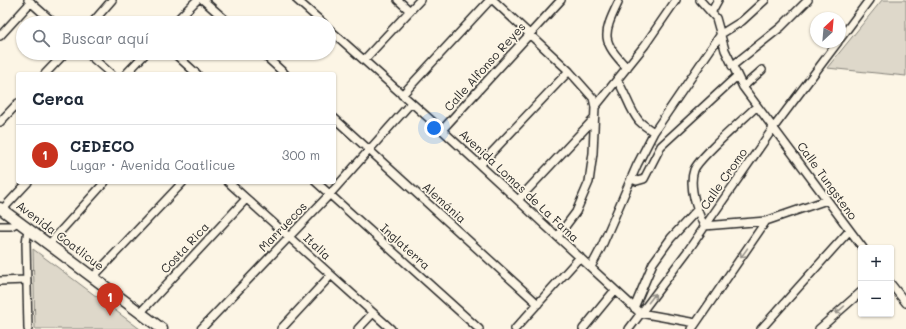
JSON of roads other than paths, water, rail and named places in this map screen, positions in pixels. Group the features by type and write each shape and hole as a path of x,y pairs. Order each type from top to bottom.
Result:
{"street":[{"path":"98,16 112,0"},
{"path":"181,16 197,0"},
{"path":"203,0 221,16"},
{"path":"297,0 314,16"},
{"path":"398,0 410,11"},
{"path":"364,60 420,0"},
{"path":"402,95 490,0"},
{"path":"493,0 569,71 589,91 593,98 595,107 593,153 589,182 576,212 558,236"},
{"name":"Calle Alfonso Reyes","path":"442,130 561,0"},
{"path":"595,107 645,46 676,0"},
{"path":"700,0 712,11 718,0"},
{"path":"591,267 601,248 631,178 654,132 722,34 742,21 764,0"},
{"path":"732,66 781,27 808,0"},
{"path":"846,31 869,0"},
{"path":"17,16 29,1 46,16"},
{"path":"618,3 608,26 606,39 612,51 627,68"},
{"name":"Calle Tungsteno","path":"712,11 722,34 725,50 743,87 861,245"},
{"path":"0,36 16,17"},
{"name":"Avenida Lomas de La Fama","path":"336,35 558,236 637,311"},
{"name":"Calle Cromo","path":"629,329 637,311 687,252 774,127 833,48"},
{"path":"47,72 58,60"},
{"path":"95,60 109,72"},
{"path":"128,72 139,60"},
{"path":"182,60 195,72"},
{"path":"270,60 283,72"},
{"path":"743,87 762,70"},
{"path":"480,165 569,71"},
{"path":"631,178 637,181 644,179 661,146 737,76"},
{"path":"617,80 624,89 634,114 639,122 654,132"},
{"name":"Marruecos","path":"201,329 330,194 411,103"},
{"path":"0,122 16,105"},
{"path":"757,106 696,165 693,177 697,210 704,226 766,221 828,200"},
{"path":"518,200 594,119"},
{"name":"Alemánia","path":"336,120 538,304"},
{"path":"1,209 26,184"},
{"path":"49,244 103,184"},
{"path":"93,278 181,184"},
{"name":"Italia","path":"230,184 391,329"},
{"name":"Inglaterra","path":"318,184 478,329"},
{"name":"Costa Rica","path":"140,313 246,199"},
{"name":"Avenida Coatlicue","path":"1,209 158,328"},
{"path":"697,210 671,238 653,263 637,311 694,326 766,221"},
{"path":"0,226 11,226 18,222"},
{"path":"28,229 28,329"},
{"path":"761,329 850,231"},
{"path":"515,329 580,257"},
{"path":"282,329 331,275"},
{"path":"0,281 27,280"},
{"path":"894,288 906,303"},
{"path":"583,329 615,290"},
{"path":"819,329 858,295"},
{"path":"358,329 373,313"}],"place":[{"name":"CEDECO","path":"110,316"}]}
